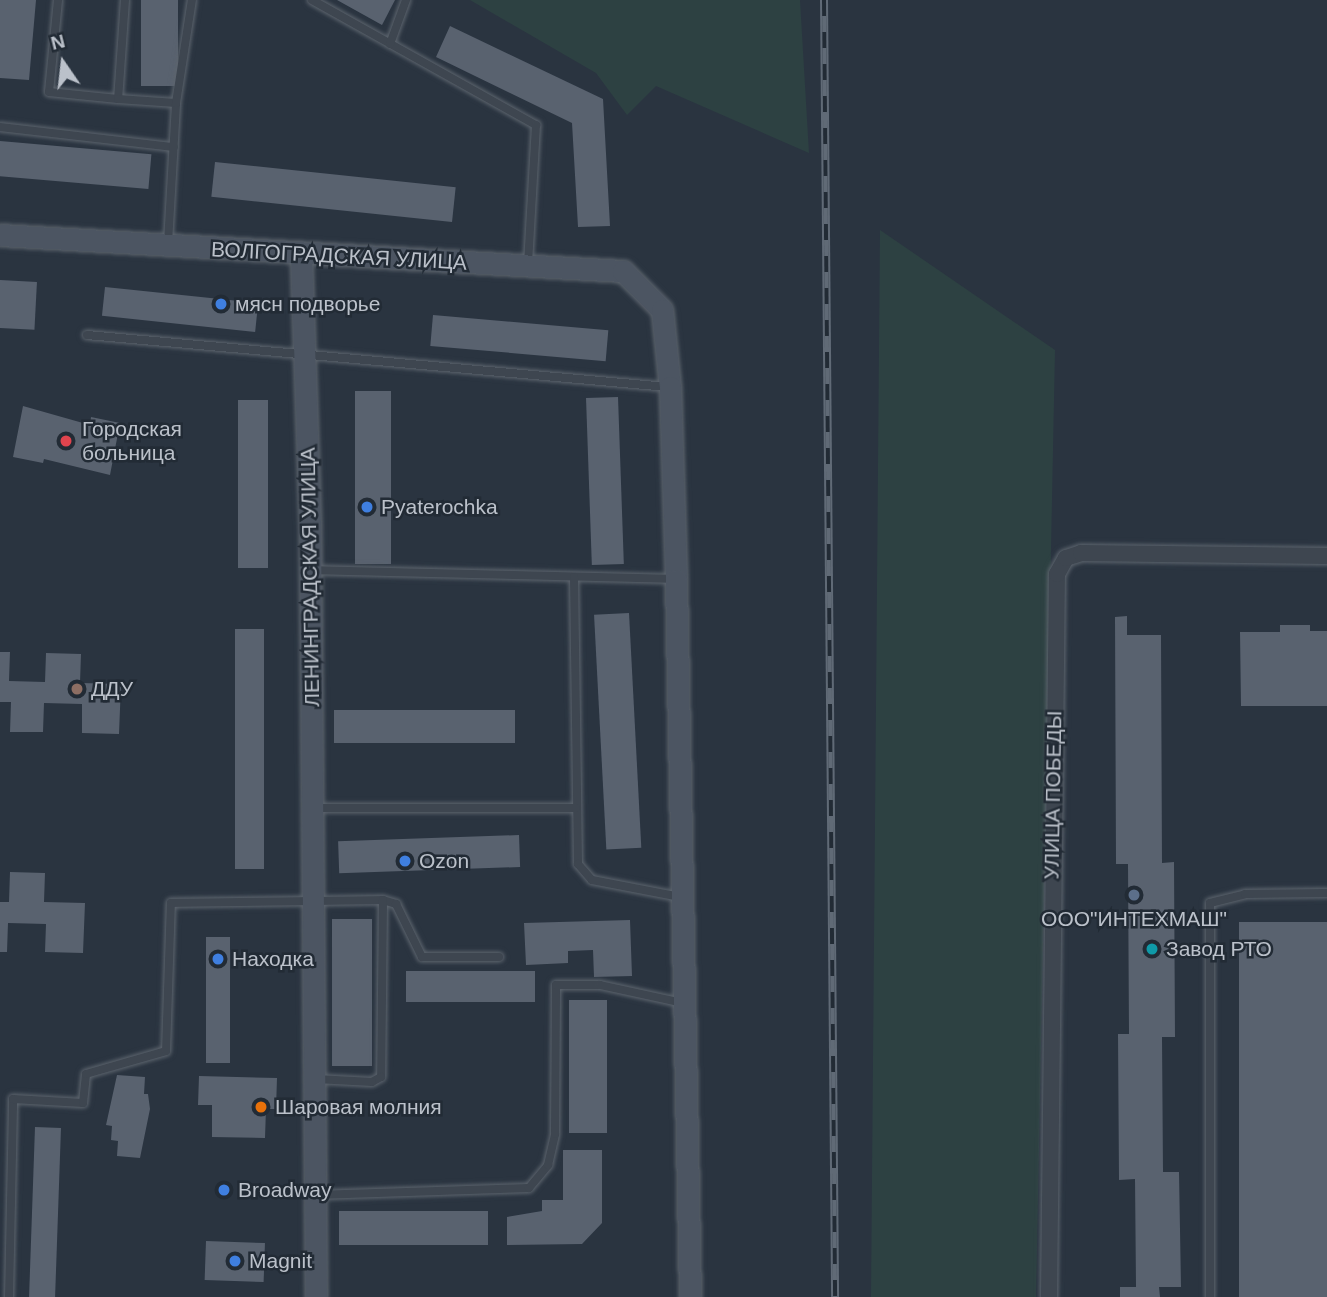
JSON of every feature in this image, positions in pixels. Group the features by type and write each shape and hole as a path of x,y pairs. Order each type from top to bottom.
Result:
{"main road":[{"name":"ВОЛГОГРАДСКАЯ УЛИЦА","path":"0,235 623,271 662,310 670,387"},
{"name":"ЛЕНИНГРАДСКАЯ УЛИЦА","path":"301,254 310,570 316,1297"},
{"path":"670,387 686,1003 690,1297"}],"street":[{"name":"УЛИЦА ПОБЕДЫ","path":"1049,1297 1057,574 1066,558 1081,553 1327,556"}],"lane":[{"path":"58,0 49,92 176,103"},
{"path":"118,99 125,0"},
{"path":"168,246 176,103 192,0"},
{"path":"312,0 536,125 527,266"},
{"path":"390,44 406,0"},
{"path":"0,127 174,147"},
{"path":"87,335 304,351 670,387"},
{"path":"310,570 676,579"},
{"path":"574,577 576,853 584,874 608,885 683,898"},
{"path":"313,808 576,808"},
{"path":"1210,1297 1210,903 1237,895 1327,893"},
{"path":"315,1079 372,1082 382,1077 383,900"},
{"path":"9,1297 13,1099 83,1103 86,1074 166,1051 171,903 383,900 396,904 422,957 499,957"},
{"path":"316,1195 528,1188 548,1165 555,1134 555,985 600,985 686,1003"}],"green space":[{"path":"470,0 800,0 809,153 656,86 627,115 596,73"},
{"path":"880,230 1055,350 1036,1297 871,1297"}],"building":[{"path":"0,0 36,0 29,80 0,78"},
{"path":"141,0 178,0 178,86 141,86"},
{"path":"337,0 395,0 382,25"},
{"path":"450,26 603,99 610,226 578,227 572,123 436,57"},
{"path":"0,141 151,154 148,189 0,176"},
{"path":"215,162 456,187 452,222 211,197"},
{"path":"0,280 37,282 34,330 0,328"},
{"path":"105,287 258,303 255,332 102,316"},
{"path":"433,315 608,330 606,361 430,346"},
{"path":"355,391 391,391 391,564 355,564"},
{"path":"618,397 624,564 592,565 586,398"},
{"path":"238,400 268,400 268,568 238,568"},
{"name":"Городская больница","path":"23,406 90,425 91,417 120,423 110,475 44,459 43,463 13,457"},
{"path":"629,613 641,848 606,850 594,615"},
{"name":"Завод РТО","path":"1127,616 1127,635 1161,635 1162,863 1174,862 1175,1037 1162,1037 1163,1172 1179,1172 1181,1287 1159,1287 1160,1297 1120,1297 1120,1287 1136,1287 1135,1179 1119,1180 1118,1034 1129,1034 1128,864 1116,864 1115,617"},
{"path":"1280,625 1310,625 1310,631 1327,631 1327,706 1241,706 1240,632 1280,632"},
{"path":"235,629 264,629 264,869 235,869"},
{"path":"0,652 10,652 9,681 45,682 46,653 81,654 80,683 121,684 119,734 82,733 82,704 44,703 43,732 10,732 11,702 0,702"},
{"path":"334,710 515,710 515,743 334,743"},
{"path":"519,835 520,867 339,873 338,841"},
{"path":"10,872 45,873 44,902 85,903 83,953 45,952 46,924 8,923 7,952 0,952 0,902 9,902"},
{"path":"332,919 372,919 372,1066 332,1066"},
{"path":"630,920 632,976 594,977 593,950 568,951 568,963 526,965 524,923"},
{"path":"1239,922 1327,922 1327,1297 1239,1297"},
{"path":"206,937 230,937 230,1063 206,1063"},
{"path":"406,971 535,971 535,1002 406,1002"},
{"path":"569,1000 607,1000 607,1133 569,1133"},
{"path":"117,1075 145,1077 144,1094 148,1094 150,1109 140,1158 117,1156 118,1141 111,1140 112,1126 106,1125"},
{"path":"199,1076 277,1078 276,1109 266,1109 265,1138 212,1137 212,1105 198,1105"},
{"path":"35,1127 61,1128 55,1297 29,1297"},
{"path":"563,1150 602,1150 602,1223 582,1244 507,1245 507,1217 542,1211 542,1200 563,1200"},
{"path":"339,1211 488,1211 488,1245 339,1245"},
{"name":"Magnit","path":"206,1241 265,1243 264,1282 205,1280"}],"railway":[{"path":"824,0 835,1297"}],"place":[{"name":"мясн подворье","path":"221,304"},
{"name":"Городская больница","path":"66,441"},
{"name":"Pyaterochka","path":"367,507"},
{"name":"ДДУ","path":"77,689"},
{"name":"Ozon","path":"405,861"},
{"name":"ООО\"ИНТЕХМАШ\"","path":"1134,895"},
{"name":"Завод РТО","path":"1152,949"},
{"name":"Находка","path":"218,959"},
{"name":"Шаровая молния","path":"261,1107"},
{"name":"Broadway","path":"224,1190"},
{"name":"Magnit","path":"235,1261"}]}
